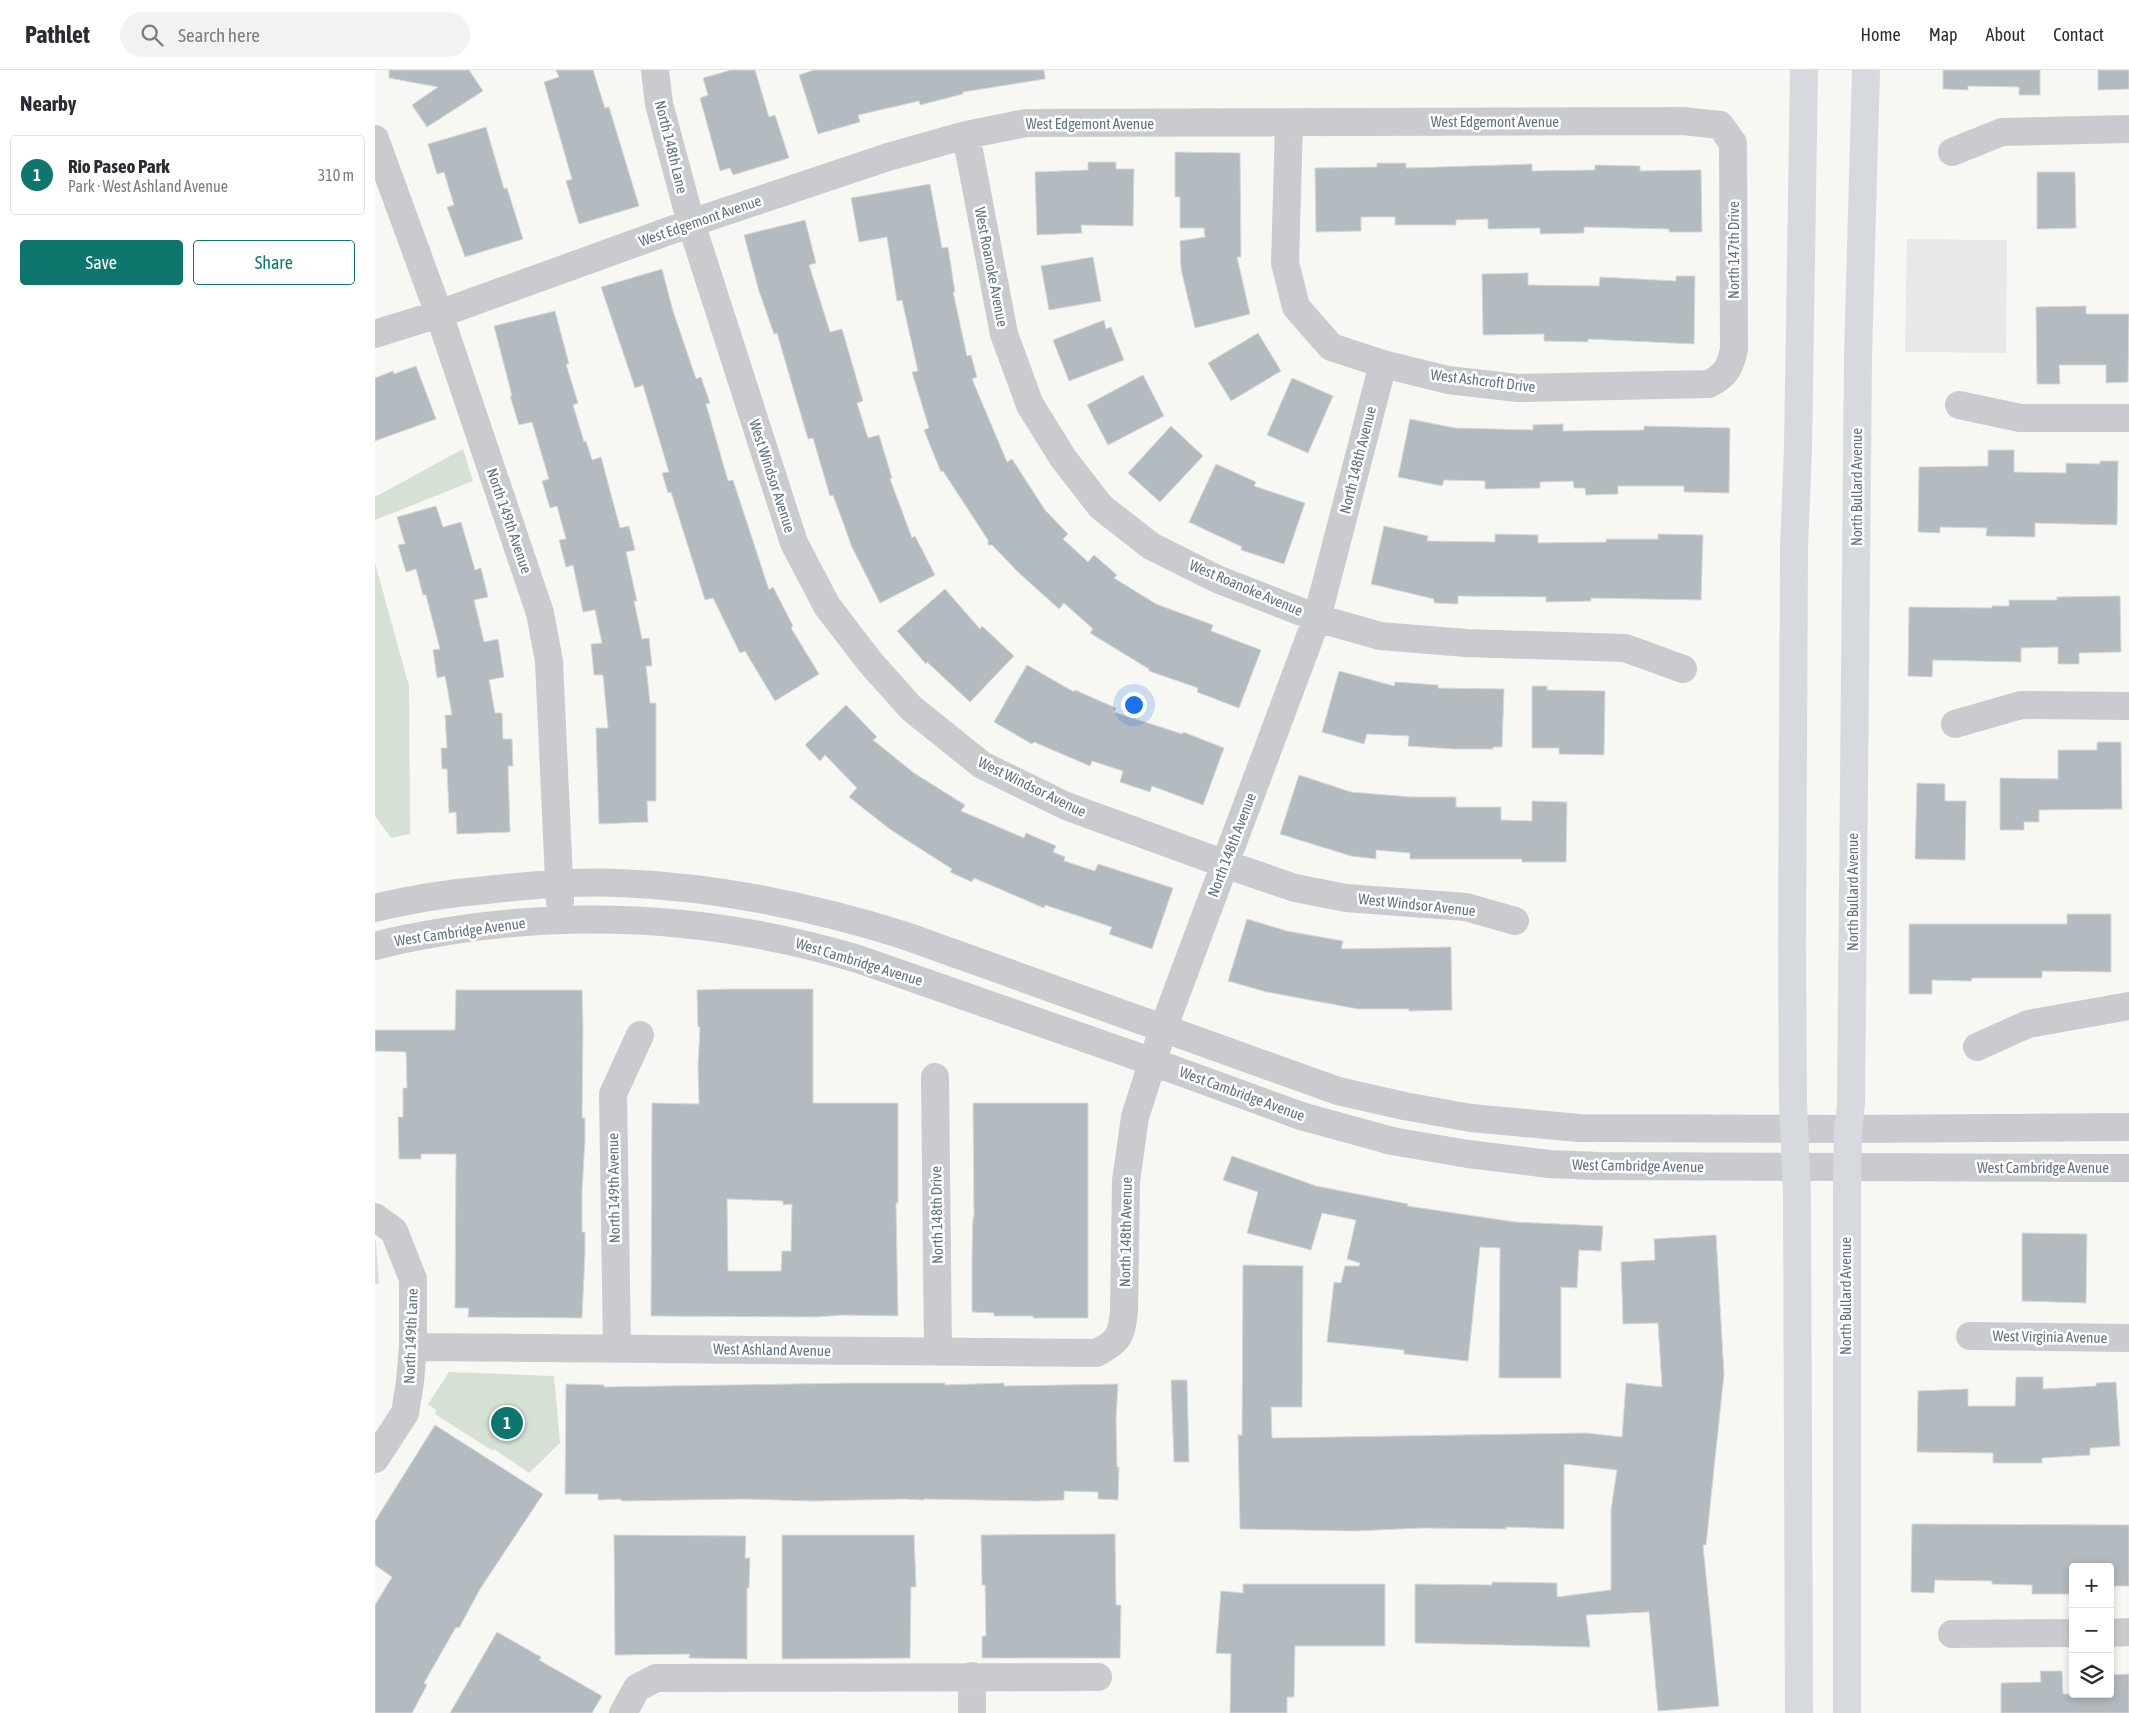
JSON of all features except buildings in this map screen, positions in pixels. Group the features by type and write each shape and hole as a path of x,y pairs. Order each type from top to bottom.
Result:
{"main road":[{"path":"1799,1713 1796,1167 1792,946 1794,549 1798,439 1804,70"},
{"name":"North Bullard Avenue","path":"1847,1713 1846,1372 1848,1129 1851,1106 1858,356 1866,70"}],"street":[{"name":"North 148th Lane","path":"655,70 659,104 691,223"},
{"name":"West Edgemont Avenue","path":"375,334 439,314 691,223 887,157 966,135 1026,123 1683,121 1719,125"},
{"name":"West Ashcroft Drive","path":"1289,123 1285,263 1296,307 1331,347 1383,364 1448,380 1518,388 1709,384 1722,377"},
{"name":"North 147th Drive","path":"1719,125 1733,143 1734,349 1731,364 1722,377"},
{"path":"1953,152 2002,132 2129,129"},
{"name":"West Roanoke Avenue","path":"966,135 1004,334 1029,405 1063,458 1101,507 1151,546 1217,579 1317,618 1380,636 1466,642 1625,648 1683,669"},
{"name":"North 149th Avenue","path":"375,139 439,314 540,613 549,662 561,920"},
{"name":"West Windsor Avenue","path":"691,223 794,543 827,606 870,662 911,708 982,765 1066,806 1225,864 1295,888 1346,898 1467,907 1515,921"},
{"name":"North 148th Avenue","path":"1123,1331 1125,1311 1126,1180 1135,1117 1163,1029 1317,618 1383,364"},
{"path":"1959,405 2020,418 2129,418"},
{"path":"1955,724 2021,705 2129,706"},
{"path":"375,908 458,892 560,884 619,883 667,886 780,902 903,935 1338,1091 1404,1106 1471,1118 1579,1128 2129,1127"},
{"name":"West Cambridge Avenue","path":"375,946 491,924 561,920 618,919 760,934 819,948 899,973 1301,1116 1392,1141 1469,1154 1549,1164 1589,1166 2129,1168"},
{"path":"1977,1047 2028,1024 2129,1006"},
{"name":"North 149th Avenue","path":"617,1347 613,1094 640,1035"},
{"name":"North 148th Drive","path":"935,1077 938,1352"},
{"name":"North 149th Lane","path":"375,1217 394,1231 413,1279 413,1346 405,1413 375,1460"},
{"name":"West Ashland Avenue","path":"413,1346 1096,1353 1111,1346 1123,1331"},
{"name":"West Virginia Avenue","path":"1970,1336 2129,1338"},
{"path":"2114,1632 2129,1632"},
{"path":"1952,1634 2069,1633"},
{"path":"972,1676 972,1713"},
{"path":"623,1713 637,1688 656,1678 1098,1677"}],"shaded area":[{"path":"1907,239 2007,240 2006,353 1905,352"},
{"path":"463,449 473,481 375,520 375,497"},
{"path":"375,563 409,686 410,834 391,838 375,816"},
{"path":"376,1241 379,1284 375,1284"},
{"path":"449,1372 554,1376 560,1443 529,1473 494,1449 493,1451 435,1414 436,1410 428,1404"}],"place":[{"name":"Rio Paseo Park","path":"507,1423"}]}
